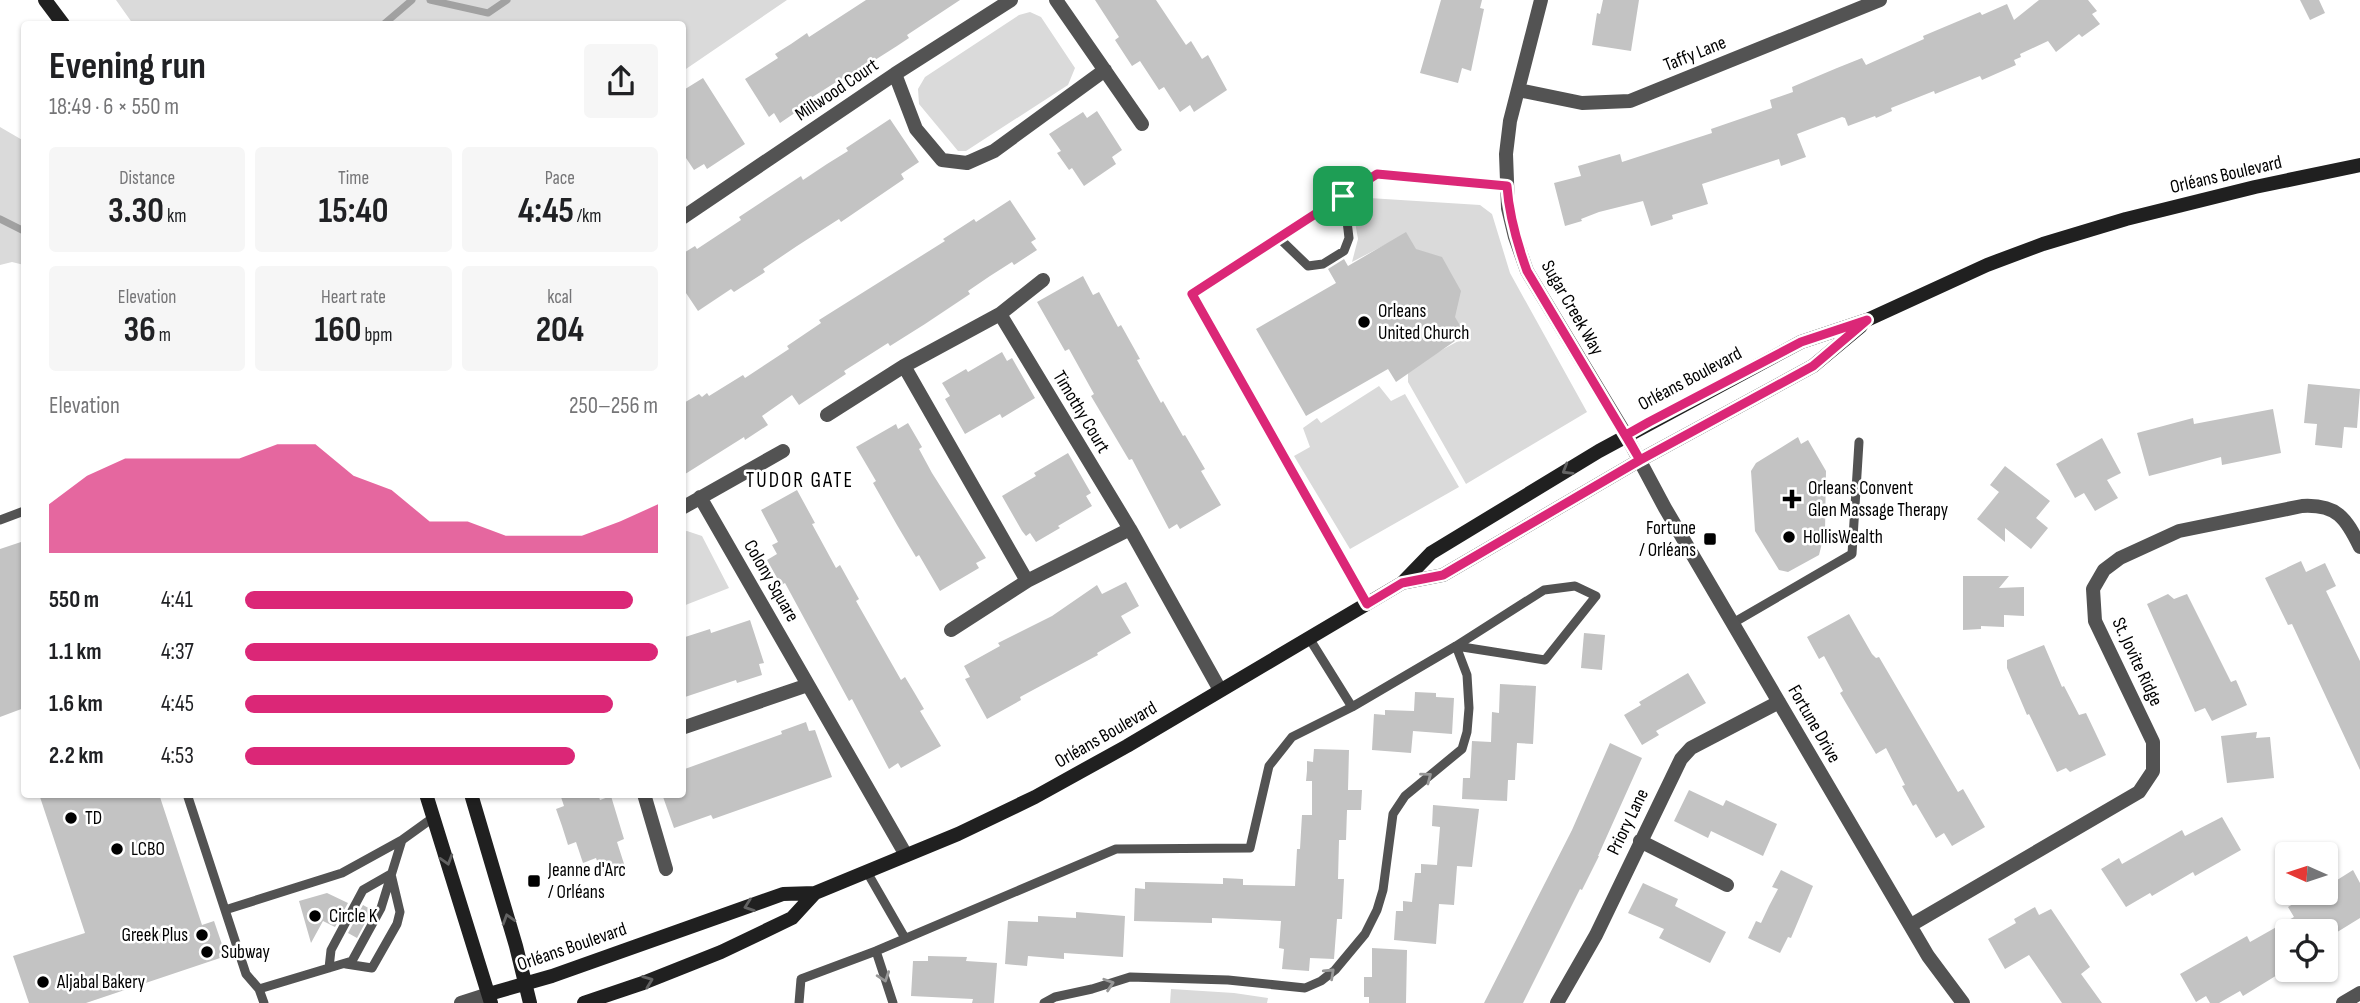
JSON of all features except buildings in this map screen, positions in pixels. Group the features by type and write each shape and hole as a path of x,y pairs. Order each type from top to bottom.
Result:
{"main road":[{"path":"46,0 61,21"},
{"name":"Orléans Boulevard","path":"490,999 783,894 815,893 958,834 1035,797 1402,583 1431,554 1626,435 1801,342 1867,320 1987,265 2043,244 2152,212 2360,165"},
{"name":"Orléans Boulevard","path":"1402,583 1443,575 1640,460 1813,366 1867,320"},
{"path":"427,798 490,999"},
{"path":"472,798 530,1003"},
{"name":"Orléans Boulevard","path":"584,1003 721,952 792,918 815,893"}],"street":[{"name":"Millwood Court","path":"686,212 1011,0"},
{"path":"1056,0 1142,124"},
{"name":"Sugar Creek Way","path":"1541,0 1507,143 1508,208 1527,271 1640,460"},
{"name":"Taffy Lane","path":"1518,90 1582,103 1630,101 1880,0"},
{"path":"895,74 916,129 942,160 967,163 994,151 1105,70"},
{"path":"827,415 904,366 1000,314 1043,281"},
{"name":"Timothy Court","path":"1000,314 1130,529 1220,690"},
{"path":"904,366 1027,581"},
{"path":"686,506 783,451"},
{"name":"Fortune Drive","path":"1640,460 1665,508 1928,956 1963,1003"},
{"name":"Colony Square","path":"700,497 906,855"},
{"name":"St. Jovite Ridge","path":"1911,925 2139,792 2154,771 2153,742 2095,621 2093,589 2104,570 2130,553 2179,531 2302,506 2318,505 2335,510 2350,526 2360,547"},
{"path":"951,630 1027,581 1130,529"},
{"path":"686,727 808,685"},
{"name":"Priory Lane","path":"1557,1003 1596,935 1681,759 1691,748 1779,702"},
{"path":"646,798 666,869"},
{"path":"1640,841 1727,885"},
{"path":"2343,1003 2360,993"},
{"name":"Orléans Boulevard","path":"461,1003 490,999"}],"lane":[{"path":"1367,604 1192,294 1377,174 1507,186"},
{"path":"1279,238 1308,266 1323,264 1344,251 1349,238 1343,196"},
{"path":"1733,623 1852,554 1859,442"},
{"path":"0,520 21,512"},
{"path":"799,1003 801,979 876,951 1116,849 1250,848 1269,766 1292,737 1456,646 1544,590 1575,586 1596,596 1545,660 1456,646"},
{"path":"1309,638 1352,706"},
{"path":"1044,1003 1055,997 1130,977 1228,980 1305,988 1328,976 1365,934 1377,910 1393,814 1405,796 1462,749 1469,708 1467,675 1456,646"},
{"path":"188,798 246,974 259,989 264,1003"},
{"path":"225,910 342,873 402,840 434,817"},
{"path":"259,989 352,961 381,908 402,840"},
{"path":"867,872 905,938"},
{"path":"343,963 372,968 397,924 400,912 391,874"},
{"path":"329,968 331,950 363,890 391,874"},
{"path":"876,951 893,1003"}],"shaded area":[{"path":"116,0 787,0 686,69 686,21 131,21"},
{"path":"1030,12 1041,17 1075,68 1068,85 966,151 958,151 919,104 918,89 925,77 1019,15"},
{"path":"0,127 21,139 21,264 12,262 0,265"},
{"path":"1369,198 1480,205 1492,214 1510,273 1587,412 1466,484 1408,382 1408,373 1405,370 1462,339 1402,236 1352,262 1358,239 1354,216 1360,202"},
{"path":"1379,386 1391,401 1405,394 1459,487 1350,549 1294,456 1310,447 1303,428 1317,418 1321,423"},
{"path":"686,531 702,536 729,588 686,605"},
{"path":"1171,989 1268,998 1267,1003 1170,1003"}],"waterway":[{"path":"388,21 412,0"},
{"path":"430,0 488,13 507,0"},
{"path":"0,219 21,230"}],"place":[{"name":"Orleans United Church","path":"1364,322"},
{"name":"Orleans Convent Glen Massage Therapy","path":"1792,499"},
{"name":"HollisWealth","path":"1789,537"},
{"name":"Fortune / Orléans","path":"1710,539"},
{"name":"TD","path":"71,818"},
{"name":"LCBO","path":"117,849"},
{"name":"Jeanne d'Arc / Orléans","path":"534,881"},
{"name":"Circle K","path":"315,916"},
{"name":"Greek Plus","path":"202,935"},
{"name":"Subway","path":"207,952"},
{"name":"Aljabal Bakery","path":"43,982"}],"district":[{"name":"TUDOR GATE","path":"800,480"}],"route":[{"path":"1343,196 1192,294 1367,604 1402,583 1443,575 1640,460 1626,435 1801,342 1867,320 1813,366 1640,460 1527,271 1508,208 1507,186 1377,174 1343,196"}]}
